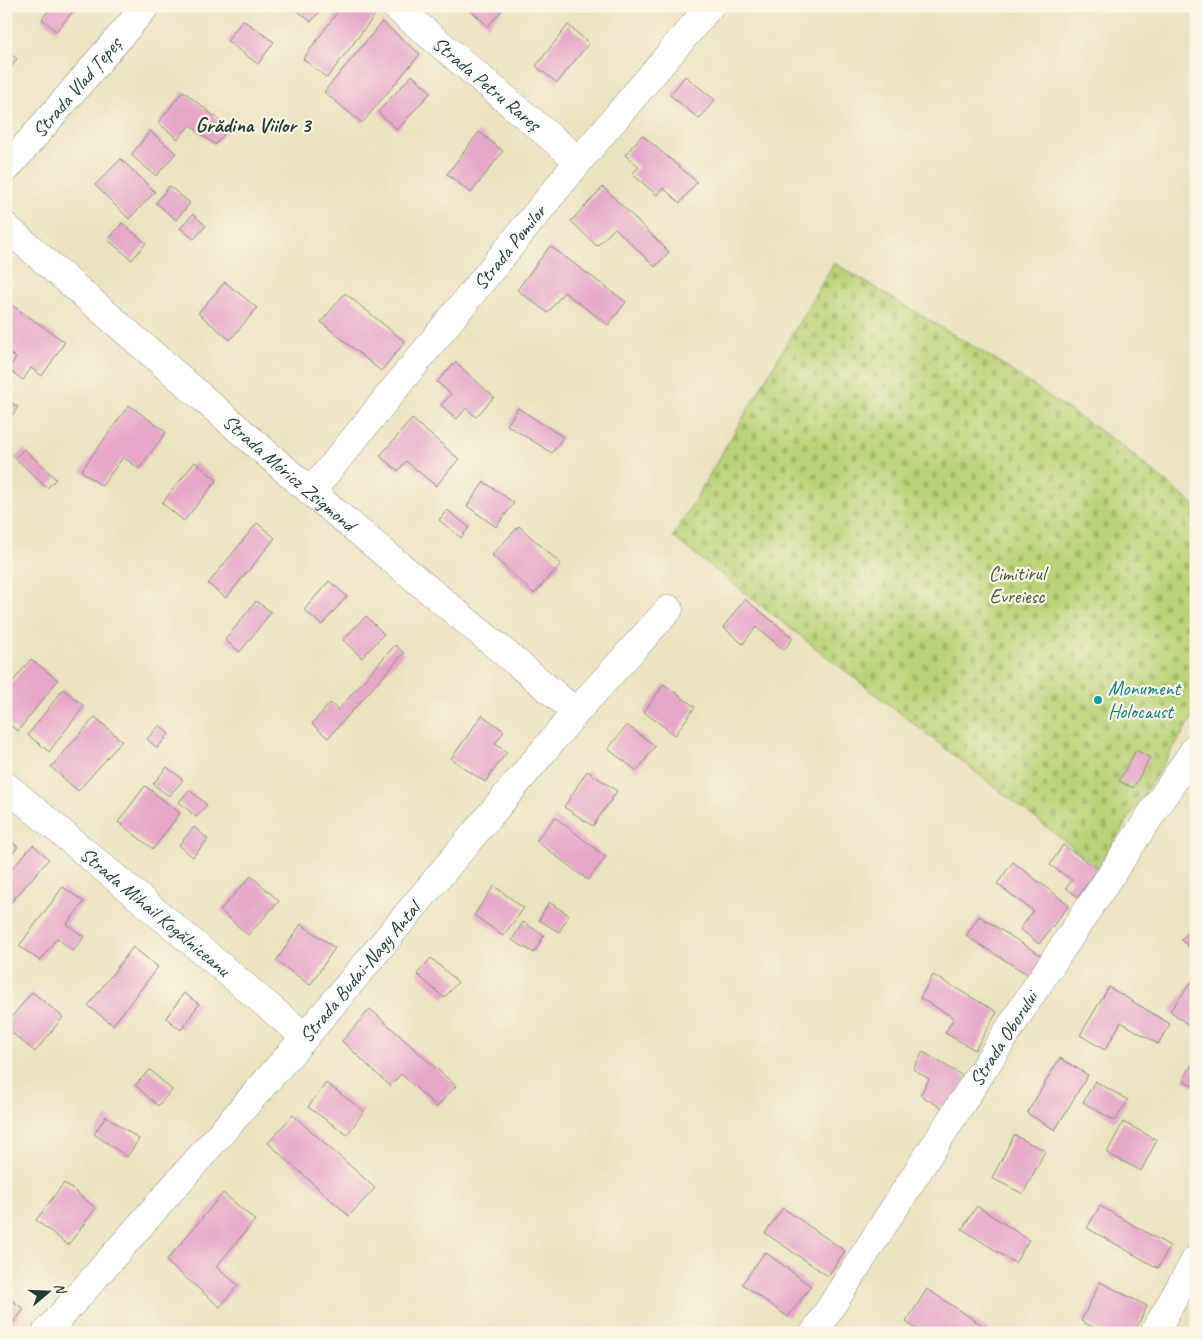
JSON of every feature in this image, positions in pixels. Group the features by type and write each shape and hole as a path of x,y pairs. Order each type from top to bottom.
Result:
{"street":[{"name":"Strada Vlad Țepeș","path":"6,169 146,6"},
{"name":"Strada Petru Rareș","path":"395,6 579,162"},
{"name":"Strada Pomilor","path":"311,492 579,162 710,6"},
{"name":"Strada Móricz Zsigmond","path":"6,227 311,492 576,712"},
{"name":"Strada Budai-Nagy Antal","path":"46,1333 305,1037 576,712 669,609"},
{"name":"Strada Oborului","path":"814,1333 1029,998 1196,747"},
{"name":"Strada Mihail Kogălniceanu","path":"6,786 305,1037"},
{"path":"1154,1333 1196,1259"}],"green space":[{"name":"Cimitirul Evreiesc","path":"834,263 997,361 1122,446 1196,507 1196,712 1098,867 673,537"}],"building":[{"path":"52,6 78,6 56,31 42,19"},
{"path":"292,6 324,6 311,22"},
{"path":"342,6 363,6 375,15 327,78 303,59"},
{"path":"506,6 488,26 467,7"},
{"path":"243,20 274,42 258,64 227,41"},
{"path":"382,22 420,54 362,123 324,92"},
{"path":"568,25 589,43 557,83 536,66"},
{"path":"6,51 17,59 6,74"},
{"path":"412,75 431,92 397,130 378,112"},
{"path":"685,76 715,100 699,119 670,95"},
{"path":"183,91 229,128 215,145 190,125 178,139 158,123"},
{"path":"150,131 176,153 156,176 131,155"},
{"path":"479,132 503,151 471,193 447,174"},
{"path":"642,135 697,182 680,203 663,188 657,195 632,174 639,167 625,155"},
{"path":"121,159 155,192 129,219 95,185"},
{"path":"169,186 190,203 176,220 156,203"},
{"path":"603,187 669,252 655,267 615,228 597,246 571,221"},
{"path":"193,214 206,226 194,239 180,228"},
{"path":"122,223 146,243 132,260 108,240"},
{"path":"550,246 626,302 608,325 564,292 548,313 517,290"},
{"path":"225,282 257,308 230,340 198,313"},
{"path":"345,293 405,342 381,371 321,322"},
{"path":"6,301 65,342 42,376 31,368 23,380 8,369 16,358 6,351"},
{"path":"455,362 494,397 476,417 466,408 457,419 441,405 451,394 437,382"},
{"path":"6,399 18,407 6,424"},
{"path":"129,405 166,432 139,469 123,457 102,486 81,471"},
{"path":"518,408 563,437 552,453 507,425"},
{"path":"412,419 459,459 436,486 406,461 398,471 380,456"},
{"path":"24,449 56,479 47,488 15,458"},
{"path":"195,462 217,480 184,521 162,503"},
{"path":"484,482 514,503 496,527 467,506"},
{"path":"447,510 469,527 461,538 439,520"},
{"path":"257,523 275,538 226,598 208,584"},
{"path":"519,526 561,564 534,594 492,555"},
{"path":"329,581 347,596 322,625 304,610"},
{"path":"745,599 793,638 784,650 756,627 743,644 723,627"},
{"path":"256,601 271,612 240,652 225,640"},
{"path":"366,616 384,634 362,658 343,640"},
{"path":"395,645 404,653 328,738 312,724 330,703 338,710"},
{"path":"31,659 58,680 18,731 6,722 6,690"},
{"path":"664,684 695,707 675,735 644,712"},
{"path":"63,689 84,706 49,752 28,735"},
{"path":"482,715 504,731 495,744 507,752 485,782 451,759"},
{"path":"95,717 122,741 78,791 51,767"},
{"path":"160,725 169,734 157,748 147,739"},
{"path":"627,725 655,746 637,771 608,749"},
{"path":"1136,750 1150,758 1133,788 1119,781"},
{"path":"167,767 183,780 169,796 153,784"},
{"path":"587,771 617,791 593,826 564,807"},
{"path":"145,786 180,813 153,849 118,822"},
{"path":"189,790 207,805 196,817 179,802"},
{"path":"555,817 606,857 588,880 536,841"},
{"path":"194,827 208,839 193,857 179,845"},
{"path":"6,836 18,847 6,861"},
{"path":"33,845 49,859 6,908 6,875"},
{"path":"1063,845 1098,869 1078,897 1066,888 1072,880 1050,865"},
{"path":"1013,862 1069,905 1039,944 1020,929 1033,911 997,884"},
{"path":"251,876 279,901 248,935 220,910"},
{"path":"494,886 524,908 503,936 474,915"},
{"path":"63,887 84,902 67,924 84,937 73,951 57,938 40,961 19,946"},
{"path":"549,902 569,915 559,932 539,920"},
{"path":"979,916 1050,961 1038,981 966,936"},
{"path":"523,922 544,935 534,953 512,940"},
{"path":"1196,922 1196,952 1181,940"},
{"path":"301,924 335,948 310,985 276,961"},
{"path":"133,947 158,967 113,1025 88,1006"},
{"path":"431,958 458,982 444,998 417,974"},
{"path":"933,975 997,1012 975,1050 945,1033 954,1018 920,998"},
{"path":"1192,981 1196,984 1196,1031 1170,1011"},
{"path":"1109,987 1170,1024 1158,1044 1121,1022 1105,1050 1080,1035"},
{"path":"32,992 63,1017 35,1052 6,1028 6,1024"},
{"path":"184,993 199,1004 181,1030 166,1018"},
{"path":"370,1009 456,1086 437,1107 401,1074 390,1086 342,1041"},
{"path":"923,1052 966,1078 947,1111 920,1095 929,1079 913,1069"},
{"path":"1060,1058 1088,1075 1055,1130 1027,1113"},
{"path":"1196,1058 1196,1088 1183,1080"},
{"path":"150,1070 172,1090 158,1106 135,1085"},
{"path":"1095,1081 1128,1100 1115,1121 1083,1102"},
{"path":"326,1083 364,1111 347,1135 308,1107"},
{"path":"293,1115 375,1188 349,1216 268,1143"},
{"path":"106,1116 139,1139 127,1157 94,1134"},
{"path":"1123,1122 1157,1140 1141,1171 1107,1153"},
{"path":"1014,1135 1045,1151 1023,1194 992,1178"},
{"path":"64,1183 96,1208 68,1245 36,1220"},
{"path":"223,1193 255,1220 216,1267 238,1285 220,1307 166,1261"},
{"path":"977,1206 1029,1240 1015,1263 962,1229"},
{"path":"1100,1206 1170,1246 1158,1268 1087,1228"},
{"path":"783,1208 845,1251 828,1276 765,1233"},
{"path":"765,1252 811,1286 788,1317 742,1284"},
{"path":"1100,1282 1147,1306 1134,1333 1104,1333 1081,1321"},
{"path":"927,1289 994,1333 922,1333 906,1322"},
{"path":"6,1296 24,1309 14,1322 6,1316"}],"place":[{"name":"Monument Holocaust","path":"1098,700"}],"district":[{"name":"Grădina Viilor 3","path":"253,125"}]}
